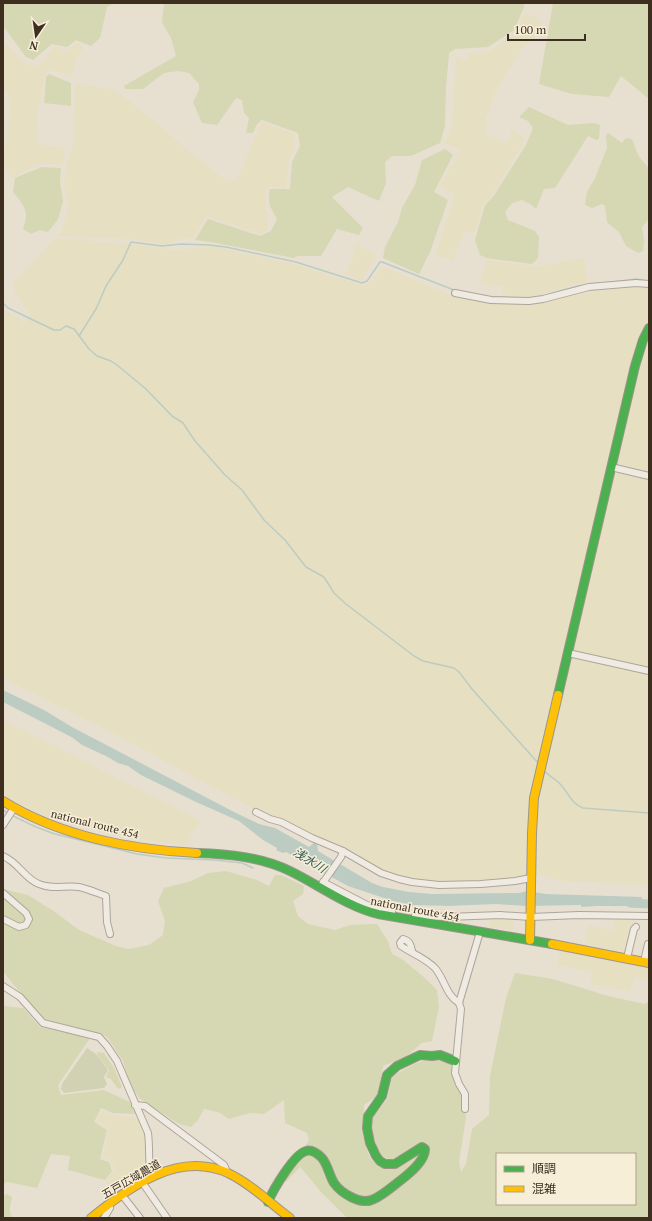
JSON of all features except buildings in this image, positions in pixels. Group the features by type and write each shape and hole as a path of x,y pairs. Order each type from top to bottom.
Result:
{"main road":[{"path":"530,940 534,798 635,366 643,340 649,328"},
{"name":"national route 454","path":"3,801 34,819 56,827 111,841 161,850 234,856 266,862 323,883 350,904 370,912 407,920 530,940 646,962"},
{"path":"268,1202 270,1194 291,1165 304,1151 310,1150 316,1152 322,1159 329,1169 336,1187 344,1195 362,1200 373,1200 387,1190 410,1172 425,1153 425,1149 422,1147 416,1149 409,1156 394,1164 385,1164 377,1160 373,1154 370,1147 367,1120 369,1114 382,1098 388,1074 393,1069 420,1056 433,1056 440,1054 455,1061"},
{"name":"五戸広域農道","path":"91,1218 142,1182 166,1170 192,1164 206,1165 227,1172 244,1182 290,1218"}],"street":[{"path":"455,293 491,300 529,301 543,299 589,287 636,282 649,284"},
{"path":"612,467 649,476"},
{"path":"568,653 649,671"},
{"path":"3,825 14,808"},
{"path":"256,812 270,819 281,822 381,874 419,883 439,885 531,881"},
{"path":"342,854 323,883 367,905 389,911 411,915 447,917 500,915 649,916"},
{"path":"3,856 12,861 38,884 55,888 78,887 106,896 107,922 110,934"},
{"path":"3,893 26,913 29,919 26,925 19,927 3,920"},
{"path":"627,958 634,929 636,927"},
{"path":"465,1109 465,1094 459,1084 455,1072 455,1061 458,1046 461,1009 460,1003 480,932"},
{"path":"646,962 648,944"},
{"path":"412,951 435,969 444,983 448,993 453,999 460,1003"},
{"path":"3,986 20,997 43,1024 99,1037 107,1046 117,1061 148,1133 151,1178"},
{"path":"135,1105 145,1106 224,1165 227,1172"},
{"path":"142,1182 167,1218"},
{"path":"122,1195 140,1218"},
{"path":"104,1218 110,1208"}],"shaded area":[{"path":"525,12 543,21 532,41 524,45 494,94 490,110 484,122 487,126 484,134 507,143 512,129 524,137 523,144 490,198 483,204 475,233 464,231 453,260 435,255 455,194 440,187 460,150 444,143 452,127 456,57 466,62 469,53 488,52 515,34"},
{"path":"78,43 84,47 77,57 70,76 49,68 45,73 41,99 37,109 38,144 66,149 62,164 37,164 13,178 4,167 10,107 8,94 3,86 4,44 12,50 21,61 32,66 41,64 55,47 67,51"},
{"path":"75,83 115,90 227,181 237,179 262,122 295,134 295,145 289,160 286,188 268,187 266,191 265,198 268,221 267,231 261,234 207,216 192,239 182,238 168,245 128,239 58,236 63,228 68,206 64,184 66,168 74,141"},
{"path":"56,238 130,244 173,250 215,247 290,263 364,286 368,284 381,269 386,268 453,296 481,302 534,305 579,294 632,286 649,289 649,885 563,881 539,875 495,881 438,883 394,875 380,870 354,851 326,842 268,817 103,728 3,678 3,310 18,317 24,324 30,314 15,293 13,283"},
{"path":"358,245 376,254 362,281 344,275 355,253 352,249"},
{"path":"584,258 587,283 573,285 547,293 529,297 502,295 503,286 480,284 486,260 536,267"},
{"path":"3,720 200,820 186,846 122,836 54,819 7,797 3,794"},
{"path":"489,917 513,917 515,920 513,930 489,927"},
{"path":"615,920 635,920 630,932 625,953 584,944 588,925 612,931"},
{"path":"560,951 649,968 649,981 635,976 630,992 590,984 592,972 557,965"},
{"path":"102,1111 112,1115 138,1118 146,1144 144,1169 142,1173 113,1190 106,1182 115,1169 110,1159 103,1157 109,1128 97,1122"}],"green space":[{"path":"3,3 114,3 107,7 100,38 91,46 76,40 67,47 52,44 33,60 26,57 3,26"},
{"path":"164,3 524,3 524,7 514,30 488,47 455,49 449,53 445,126 440,143 411,156 392,156 385,162 386,183 379,201 348,187 332,197 363,228 359,235 337,229 321,256 297,256 294,258 195,240 208,219 260,236 271,231 277,219 270,205 270,189 290,189 292,162 300,146 298,133 262,120 257,124 253,133 246,133 249,118 244,113 242,100 236,98 217,125 202,123 193,102 199,90 199,84 189,73 178,71 164,73 143,89 125,89 124,86 176,56 171,38 162,22"},
{"path":"553,3 649,3 649,99 621,76 609,97 572,94 539,84"},
{"path":"49,74 71,83 71,106 44,103 46,77"},
{"path":"529,107 568,125 594,123 600,125 599,139 596,140 588,136 555,188 544,189 536,209 522,200 512,203 505,212 508,220 535,231 539,237 538,258 532,264 486,258 480,255 475,240 485,205 493,197 526,145 533,128 528,121 519,117"},
{"path":"608,133 622,143 626,138 632,139 638,155 649,169 649,219 642,227 644,240 643,251 638,253 626,246 619,232 607,222 605,206 602,204 592,208 585,205 587,192 595,178 607,148 606,136"},
{"path":"445,149 453,155 434,192 448,200 430,252 419,274 383,258 385,247 398,222 402,208 415,185 422,160"},
{"path":"42,167 61,168 60,181 63,201 58,219 48,232 40,230 31,234 23,229 26,213 23,205 13,192 15,178"},
{"path":"226,871 257,880 269,886 275,875 281,875 304,886 303,894 293,901 298,916 308,924 335,930 350,925 377,924 388,941 392,954 402,959 437,990 439,1007 432,1041 422,1043 404,1058 383,1066 378,1096 364,1105 364,1125 369,1156 376,1163 386,1167 394,1167 407,1163 410,1156 401,1157 391,1161 379,1154 373,1135 371,1119 388,1098 391,1077 414,1064 427,1060 450,1061 454,1080 463,1099 466,1117 459,1162 461,1172 466,1164 472,1129 489,1115 490,1076 506,998 515,973 553,979 608,996 645,1004 649,1001 649,1218 349,1218 345,1216 321,1192 300,1167 286,1182 286,1176 309,1140 307,1133 285,1123 284,1100 264,1114 250,1113 229,1119 218,1112 204,1109 198,1120 191,1127 179,1124 139,1098 129,1083 123,1061 108,1038 102,1034 45,1019 39,1015 3,971 3,889 28,895 55,912 79,930 116,946 129,949 149,945 163,935 165,921 158,901 164,888 191,881 208,873"},
{"path":"3,1006 23,1008 40,1027 90,1038 58,1085 61,1095 104,1090 130,1102 135,1114 113,1113 101,1108 94,1122 107,1130 100,1159 109,1162 112,1171 105,1180 68,1170 70,1156 51,1154 37,1188 7,1182 3,1184"},
{"path":"87,1048 96,1054 108,1070 104,1077 107,1084 104,1088 64,1093 61,1089 62,1084"},
{"path":"97,1052 104,1053 114,1068 122,1087 118,1089 111,1079 106,1077 109,1070 98,1056"},
{"path":"7,1194 12,1197 10,1211 14,1218 3,1218 3,1196"}],"water":[{"path":"3,690 44,710 72,727 234,812 259,824 275,828 309,847 315,842 317,843 318,851 372,883 383,887 409,892 432,894 519,893 527,891 546,894 642,897 641,906 581,907 581,905 526,906 496,904 448,906 413,905 393,901 348,886 286,852 283,853 276,850 277,848 263,840 239,821 141,775 128,766 118,763 82,745 73,738 3,702"}],"waterway":[{"path":"79,336 96,309 106,286 123,260 131,242 162,246 181,244 226,247 296,262 362,283 367,281 380,262 382,262 454,290"},
{"path":"605,283 637,279 647,281"},
{"path":"549,294 590,284"},
{"path":"489,297 531,298"},
{"path":"3,303 8,308 54,330 60,330 66,326 74,329 89,349 97,356 117,365 146,389 172,416 183,423 195,441 225,475 242,490 264,520 285,540 306,567 324,577 334,593 346,604 414,656 423,661 454,668 459,672 472,689 539,764"},
{"path":"544,770 561,785 573,801 583,808 649,813"},
{"path":"3,810 8,813"},
{"path":"11,815 55,834 137,854 166,858 215,860 242,863 253,868"},
{"name":"浅水川","path":"630,903 649,904"}],"traffic: fast":[{"path":"558,695 635,366 643,340 649,328"},
{"path":"197,853 233,855 268,862 290,871 355,906 378,914 552,944"},
{"path":"268,1202 274,1189 290,1165 306,1151 315,1152 319,1155 326,1164 337,1187 357,1200 369,1201 388,1190 409,1174 420,1162 423,1158 425,1149 422,1147 395,1164 385,1164 376,1156 370,1143 367,1128 368,1116 382,1096 387,1075 397,1066 420,1055 440,1055 455,1061"}],"traffic: slow":[{"path":"530,940 534,798 558,695"},
{"path":"3,801 48,823 97,839 147,849 197,853"},
{"path":"552,944 649,963"},
{"path":"91,1218 121,1195 155,1176 172,1169 190,1166 209,1167 236,1177 290,1218"}]}
